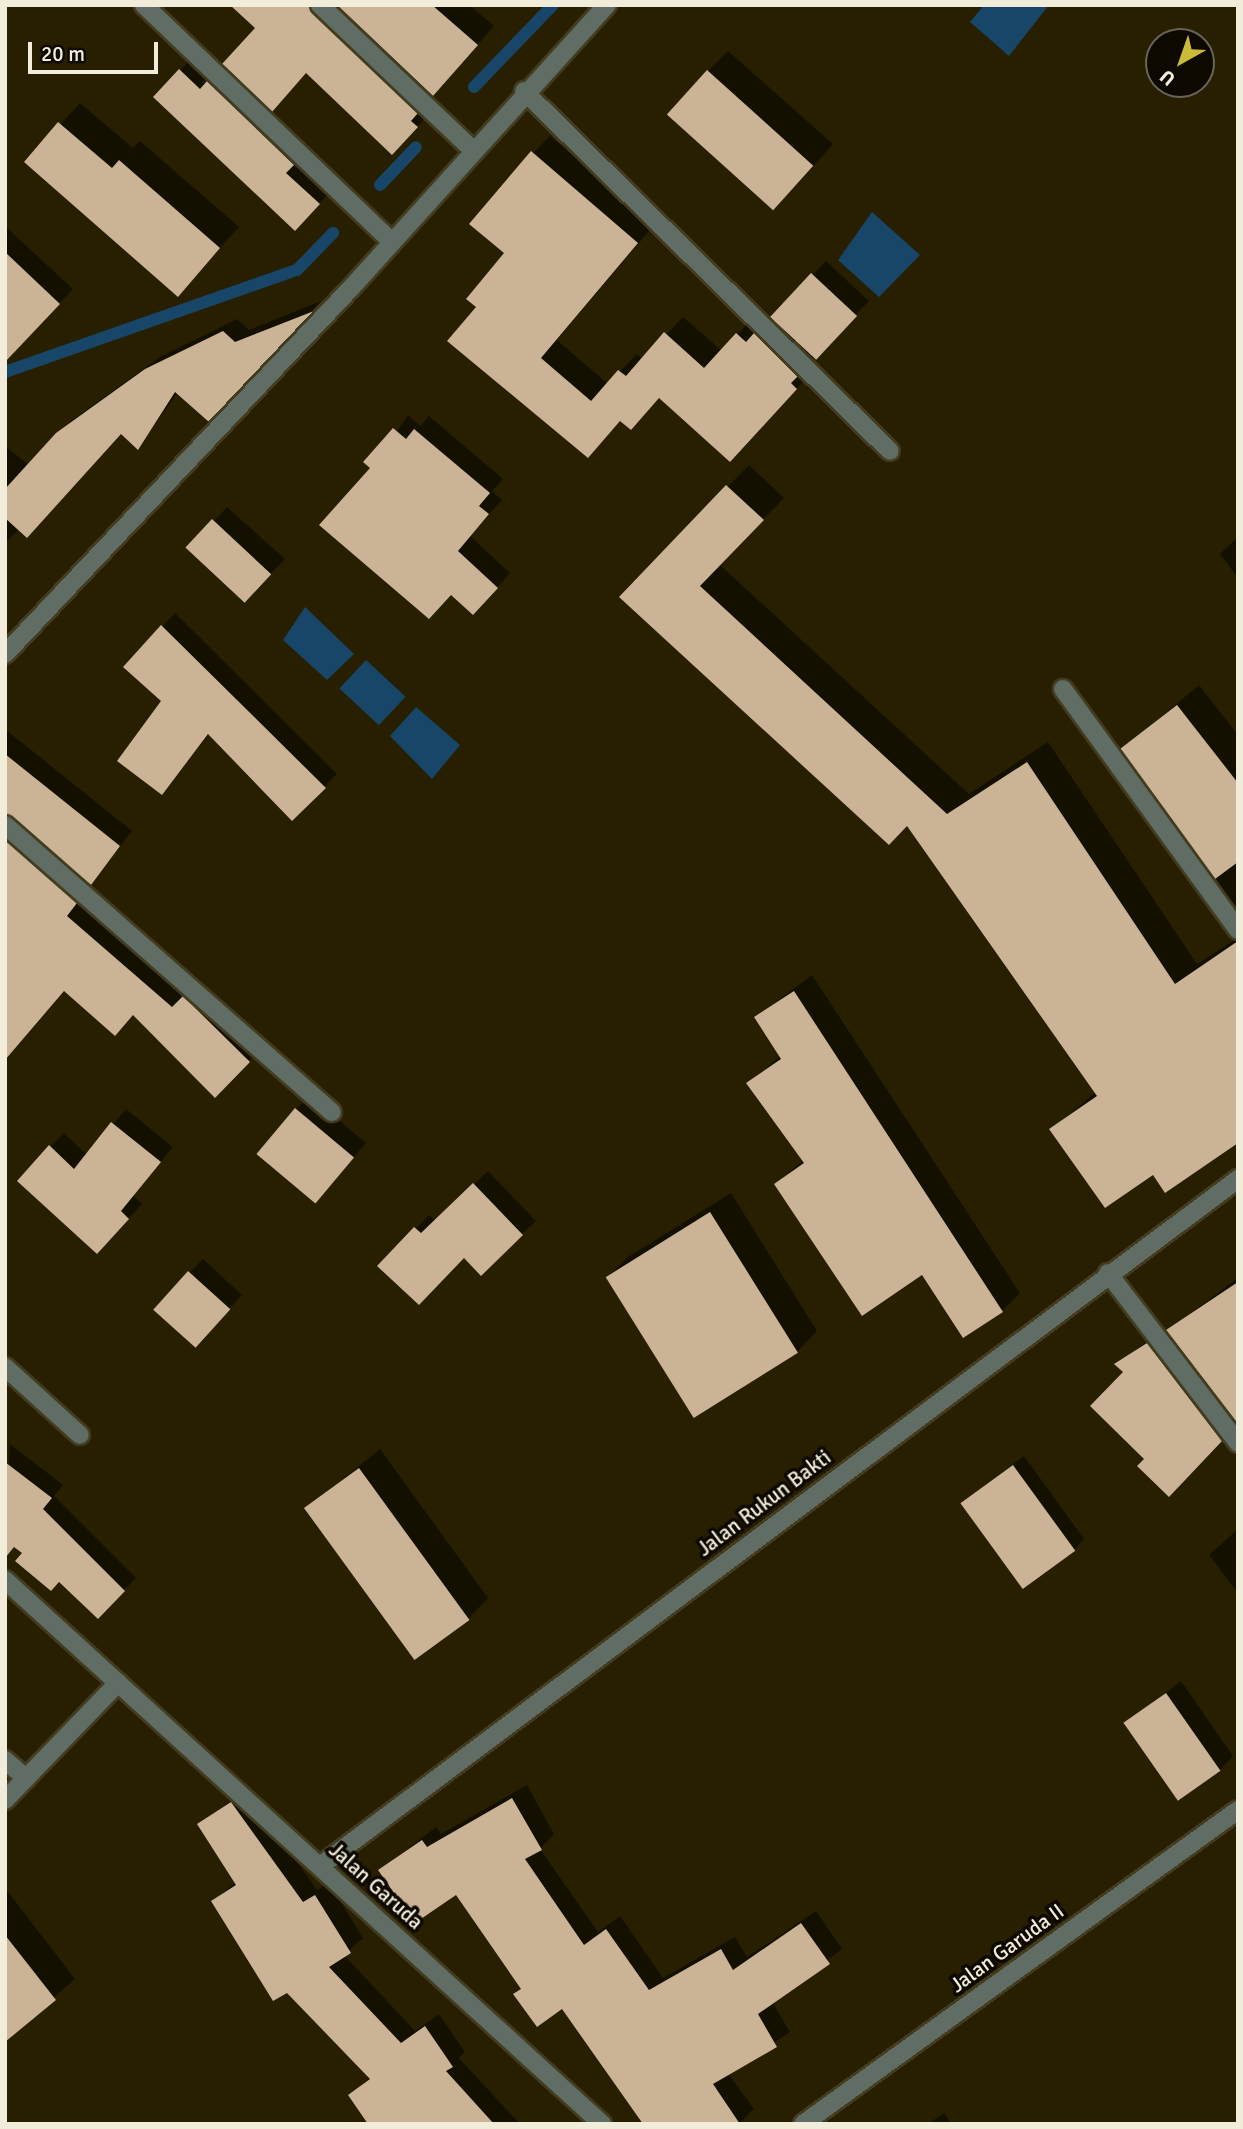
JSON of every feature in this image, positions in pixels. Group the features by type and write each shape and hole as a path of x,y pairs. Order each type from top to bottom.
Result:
{"street":[{"path":"144,5 391,241"},
{"path":"320,5 472,149"},
{"path":"5,654 391,241 524,90 607,5"},
{"path":"524,90 890,451"},
{"path":"1063,689 1238,930"},
{"path":"5,825 332,1112"},
{"name":"Jalan Rukun Bakti","path":"320,1866 1108,1273 1238,1179"},
{"path":"1108,1273 1238,1443"},
{"path":"5,1367 80,1435"},
{"name":"Jalan Garuda","path":"5,1580 602,2124"},
{"path":"5,1800 118,1683"},
{"path":"5,1760 26,1778"},
{"name":"Jalan Garuda II","path":"803,2124 1238,1810"}],"water":[{"path":"984,5 1049,5 1009,56 970,22"},
{"path":"872,212 920,255 879,297 838,260"},
{"path":"305,607 354,654 327,680 283,640"},
{"path":"366,660 405,697 379,725 339,689"},
{"path":"416,707 460,745 432,779 390,736"}],"building":[{"path":"230,5 309,5 418,113 411,121 418,127 392,155 306,73 272,112 222,64 255,28"},
{"path":"337,5 432,5 478,45 433,96"},
{"path":"179,69 200,89 207,81 294,165 286,173 320,204 295,231 153,97"},
{"path":"707,70 813,166 773,210 667,115"},
{"path":"58,122 112,168 119,160 220,248 178,297 24,162"},
{"path":"531,151 638,243 541,358 591,401 618,370 626,376 664,332 704,368 736,333 746,342 754,333 798,376 791,383 797,389 730,462 659,398 631,430 620,421 588,458 447,341 476,307 466,299 504,253 469,224"},
{"path":"5,252 60,304 5,362"},
{"path":"811,273 857,316 816,360 770,317"},
{"path":"314,311 209,422 175,392 138,450 121,434 27,538 5,518 5,489 56,433 145,369 223,331 235,342"},
{"path":"393,428 406,439 414,429 490,493 479,506 489,514 458,551 498,588 473,615 451,595 429,619 319,525 370,468 363,462"},
{"path":"726,485 764,520 700,586 947,814 1027,762 1175,984 1238,941 1238,1143 1165,1193 1153,1175 1105,1208 1049,1129 1097,1096 907,826 889,845 619,597"},
{"path":"212,519 271,574 245,603 185,548"},
{"path":"161,625 326,788 292,821 208,734 162,795 117,761 161,701 123,667"},
{"path":"1177,705 1238,783 1238,862 1215,879 1120,749"},
{"path":"5,754 120,846 91,885 5,814"},
{"path":"5,840 77,903 67,916 172,1007 183,996 250,1062 215,1098 133,1015 115,1036 64,991 5,1060"},
{"path":"794,991 1003,1312 963,1338 922,1275 862,1316 774,1184 804,1163 746,1083 781,1059 754,1017"},
{"path":"295,1108 354,1157 315,1203 256,1154"},
{"path":"111,1122 161,1162 121,1211 129,1219 97,1254 17,1181 49,1145 74,1169"},
{"path":"473,1183 523,1235 481,1276 464,1258 419,1305 377,1266 414,1227 421,1233"},
{"path":"710,1212 798,1353 694,1418 606,1277"},
{"path":"188,1271 230,1309 196,1348 153,1310"},
{"path":"1238,1282 1238,1424 1166,1330"},
{"path":"1147,1343 1222,1441 1169,1497 1137,1466 1144,1459 1090,1406 1123,1372 1114,1364"},
{"path":"5,1462 52,1498 43,1509 125,1591 98,1619 59,1582 51,1591 15,1561 22,1553 14,1547 5,1558"},
{"path":"1013,1465 1075,1551 1023,1589 960,1503"},
{"path":"359,1468 470,1620 414,1660 304,1508"},
{"path":"1166,1693 1220,1771 1178,1801 1123,1723"},
{"path":"512,1798 542,1850 525,1859 584,1945 606,1929 649,1990 721,1949 733,1970 801,1923 830,1964 758,2014 777,2047 713,2084 740,2124 643,2124 562,2009 537,2027 513,1994 521,1989 456,1895 415,1923 378,1870 422,1840 427,1847"},
{"path":"231,1802 303,1902 315,1895 351,1953 329,1967 401,2043 425,2026 453,2067 446,2071 494,2124 368,2124 348,2095 370,2079 287,1993 273,2001 211,1901 236,1885 197,1824"},
{"path":"5,1935 56,2000 5,2042"}],"waterway":[{"path":"474,87 553,5"},
{"path":"380,185 416,147"},
{"path":"5,372 297,270 333,233"}]}
